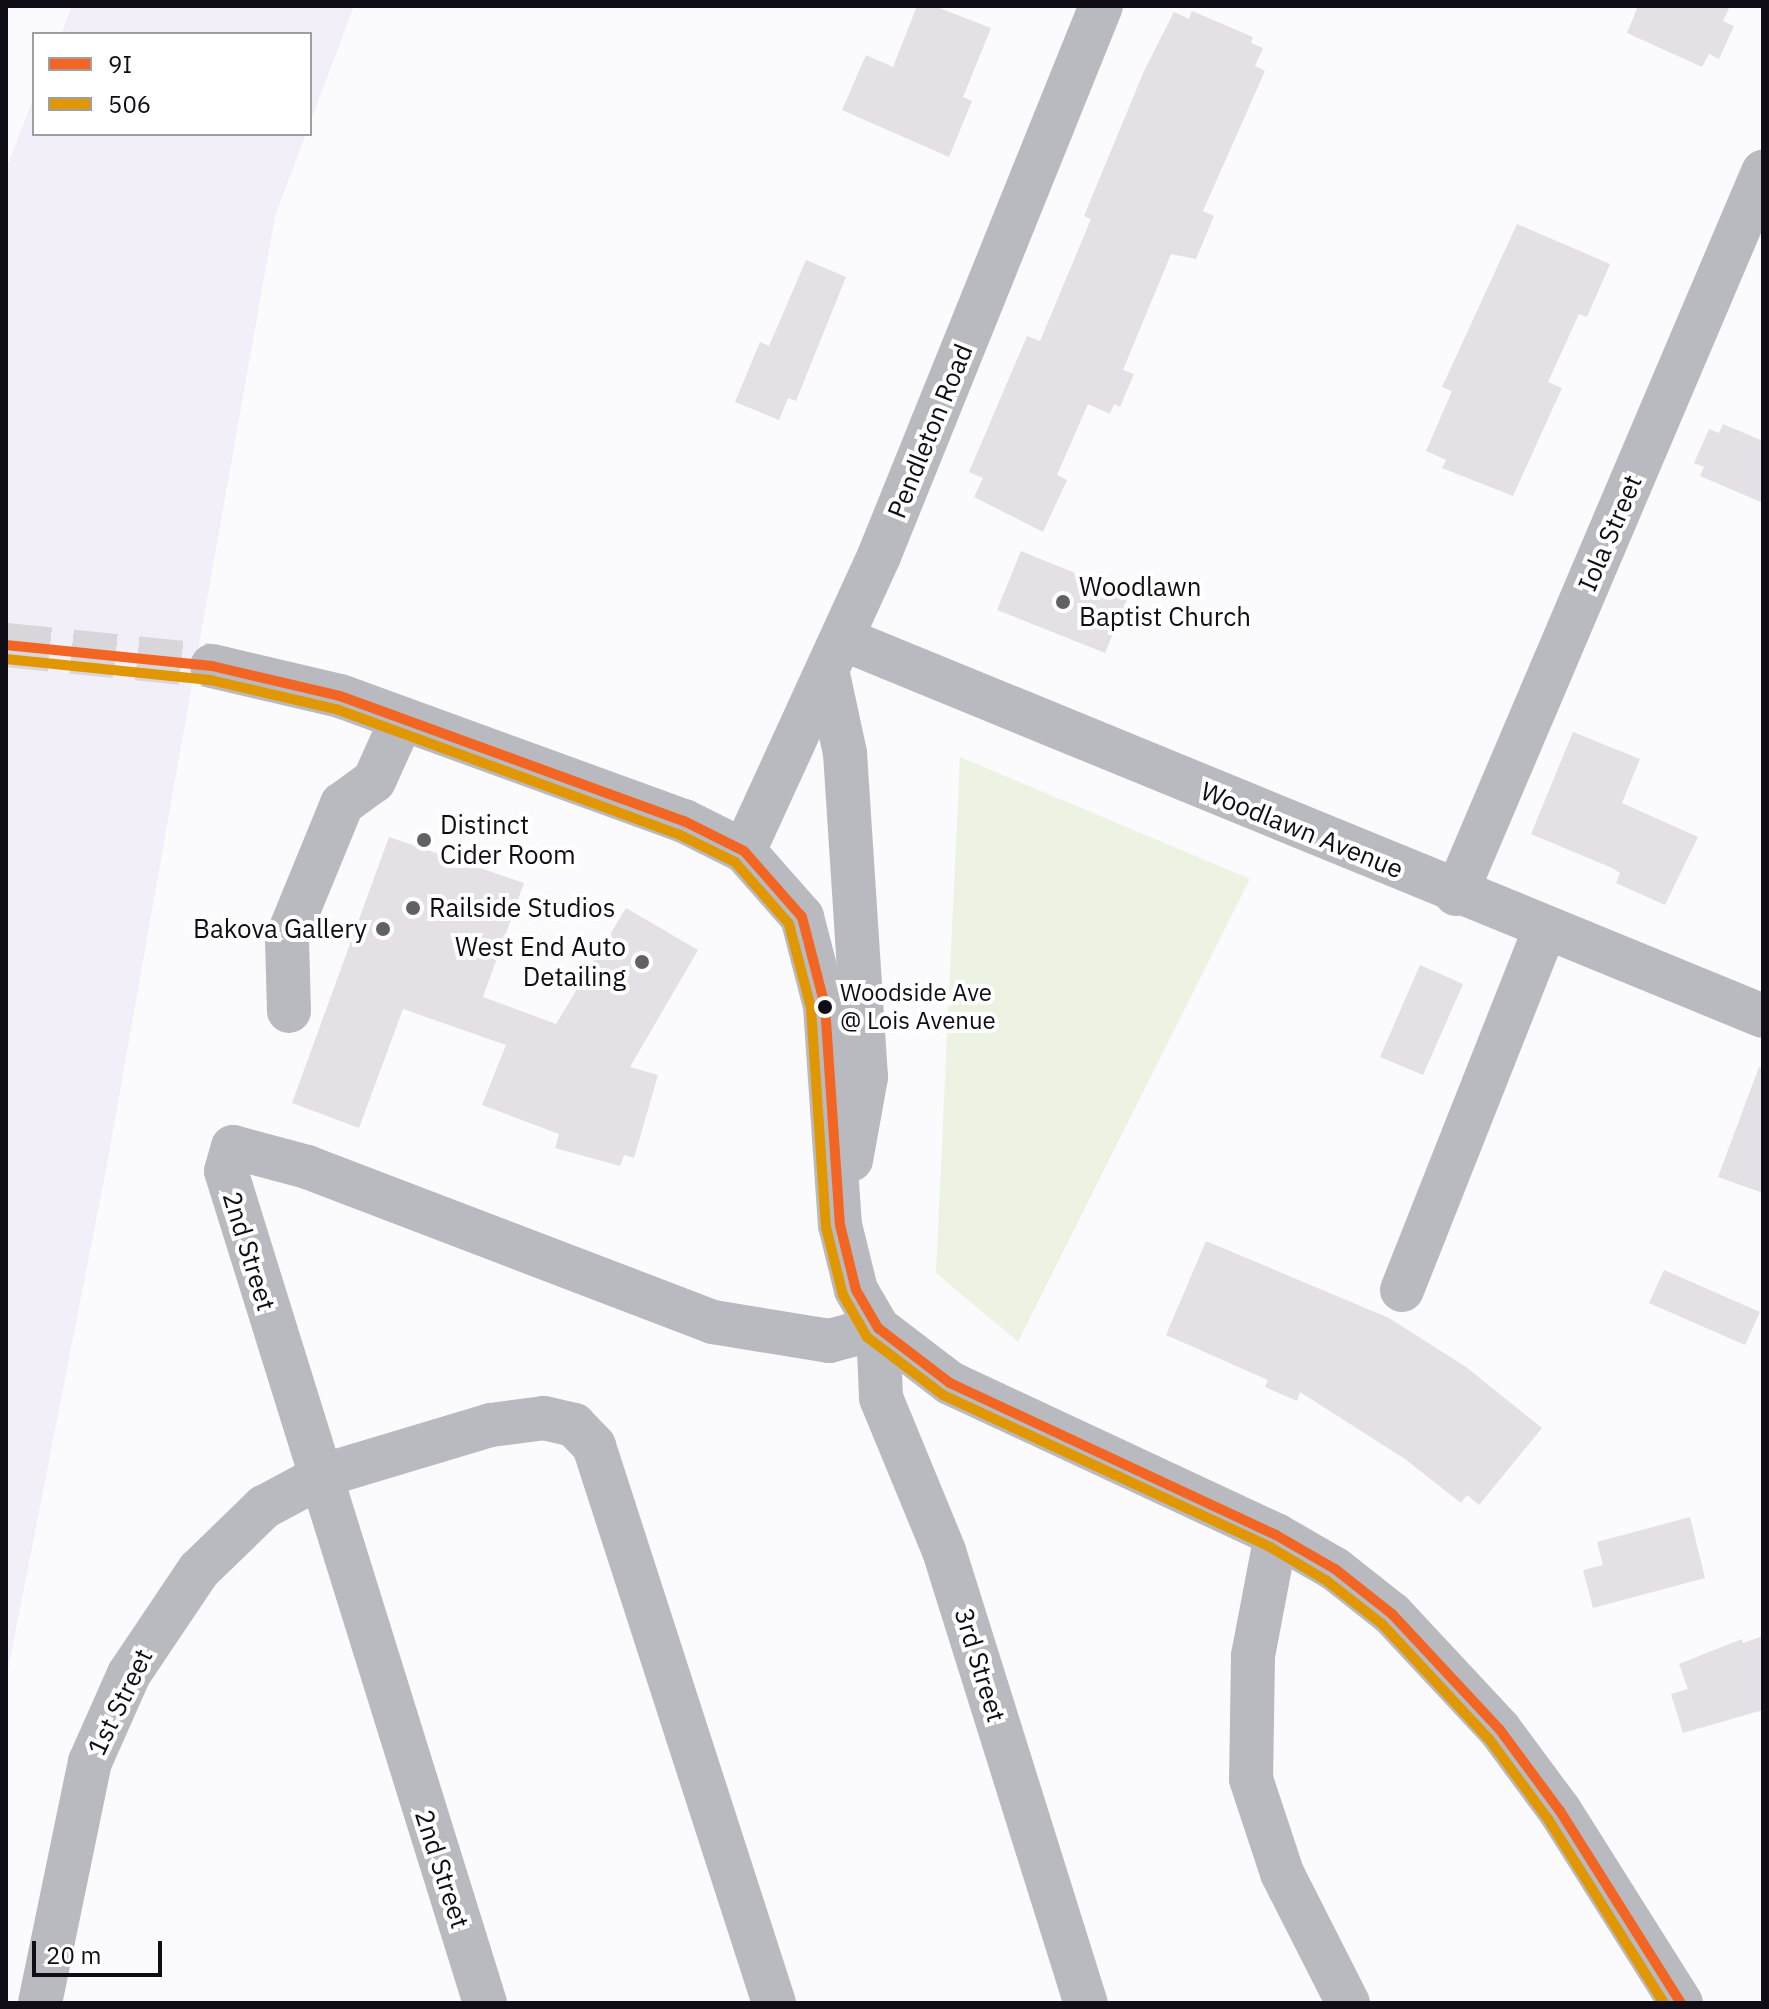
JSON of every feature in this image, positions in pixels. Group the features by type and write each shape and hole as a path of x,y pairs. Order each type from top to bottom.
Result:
{"street":[{"name":"Pendleton Road","path":"744,851 835,657 1101,6"},
{"name":"Iola Street","path":"1456,894 1763,172"},
{"name":"Woodlawn Avenue","path":"835,657 1456,894 1763,1016"},
{"path":"835,657 845,753 866,1077 840,1225"},
{"path":"212,666 340,696 684,821 744,851 802,917 825,1006 840,1225 856,1290 878,1328 950,1383 1276,1535 1335,1569 1392,1614 1462,1685 1560,1811 1681,2003"},
{"path":"289,1011 287,938 342,804 374,781 402,719"},
{"path":"1402,1290 1545,929"},
{"name":"2nd Street","path":"484,2003 324,1475 226,1171 233,1147 307,1167 713,1322 829,1341 878,1328"},
{"name":"3rd Street","path":"878,1328 881,1398 944,1551 1086,2003"},
{"name":"1st Street","path":"40,2003 90,1762 129,1674 199,1570 246,1521 324,1475 521,1419 574,1425 594,1446 774,2003"},
{"path":"1276,1535 1253,1656 1251,1779 1282,1873 1348,2003"}],"shaded area":[{"path":"72,6 354,6 312,118 312,32 62,32"},
{"path":"32,102 32,136 305,136 275,216 106,1170 6,1680 6,169"}],"green space":[{"path":"960,757 1250,879 1018,1342 936,1273"}],"building":[{"path":"917,6 934,6 991,28 963,97 972,101 949,157 842,110 866,55 893,67"},
{"path":"1638,6 1730,6 1723,21 1734,26 1719,59 1709,54 1702,67 1627,33"},
{"path":"1192,11 1253,37 1251,43 1263,48 1255,66 1265,71 1203,211 1214,216 1196,259 1171,254 1123,370 1134,374 1120,407 1114,404 1110,414 1088,404 1057,475 1067,480 1043,532 974,497 983,478 969,472 1027,336 1040,341 1091,219 1084,216 1144,71 1174,12 1189,19"},
{"path":"1517,224 1610,264 1587,317 1579,314 1548,382 1562,388 1513,496 1442,468 1446,460 1426,451 1452,391 1442,387"},
{"path":"806,260 846,277 796,401 788,398 779,420 735,402 760,342 769,346"},
{"path":"1723,424 1763,441 1763,503 1700,476 1704,467 1694,463 1709,429 1719,433"},
{"name":"Woodlawn Baptist Church","path":"1021,551 1129,595 1105,653 997,610"},
{"path":"1573,732 1640,759 1622,803 1698,837 1665,905 1616,883 1620,873 1612,868 1531,834"},
{"path":"389,837 524,883 483,997 556,1024 626,908 698,950 630,1067 658,1075 634,1158 624,1155 620,1166 555,1148 559,1134 482,1105 506,1045 403,1009 359,1128 292,1103"},
{"path":"1420,965 1463,984 1423,1075 1380,1057"},
{"path":"1759,1067 1763,1067 1763,1193 1718,1177"},
{"path":"1206,1241 1389,1318 1466,1367 1542,1428 1479,1505 1467,1495 1461,1503 1405,1459 1300,1392 1297,1401 1265,1387 1268,1380 1166,1335"},
{"path":"1664,1270 1760,1312 1745,1345 1649,1303"},
{"path":"1690,1517 1705,1578 1593,1608 1583,1570 1603,1565 1597,1542"},
{"path":"1763,1636 1763,1710 1683,1733 1671,1694 1688,1689 1679,1664 1742,1639 1743,1643"}],"tunnel":[{"path":"6,645 212,666"}],"transit line":[{"name":"9I","path":"6,645 212,666 340,696 684,821 744,851 802,917 825,1006 840,1225 856,1290 878,1328 950,1383 1276,1535 1335,1569 1392,1614 1500,1730 1560,1811 1681,2003"},
{"name":"506","path":"6,659 210,680 336,709 678,834 735,862 789,924 811,1008 826,1227 843,1295 867,1337 943,1395 1270,1547 1327,1581 1382,1624 1489,1739 1548,1819 1664,2003"}],"place":[{"name":"Woodlawn Baptist Church","path":"1063,602"},
{"name":"Distinct Cider Room","path":"424,840"},
{"name":"Railside Studios","path":"413,908"},
{"name":"Bakova Gallery","path":"383,929"},
{"name":"West End Auto Detailing","path":"642,962"},
{"name":"Woodside Ave @ Lois Avenue","path":"825,1007"}]}
